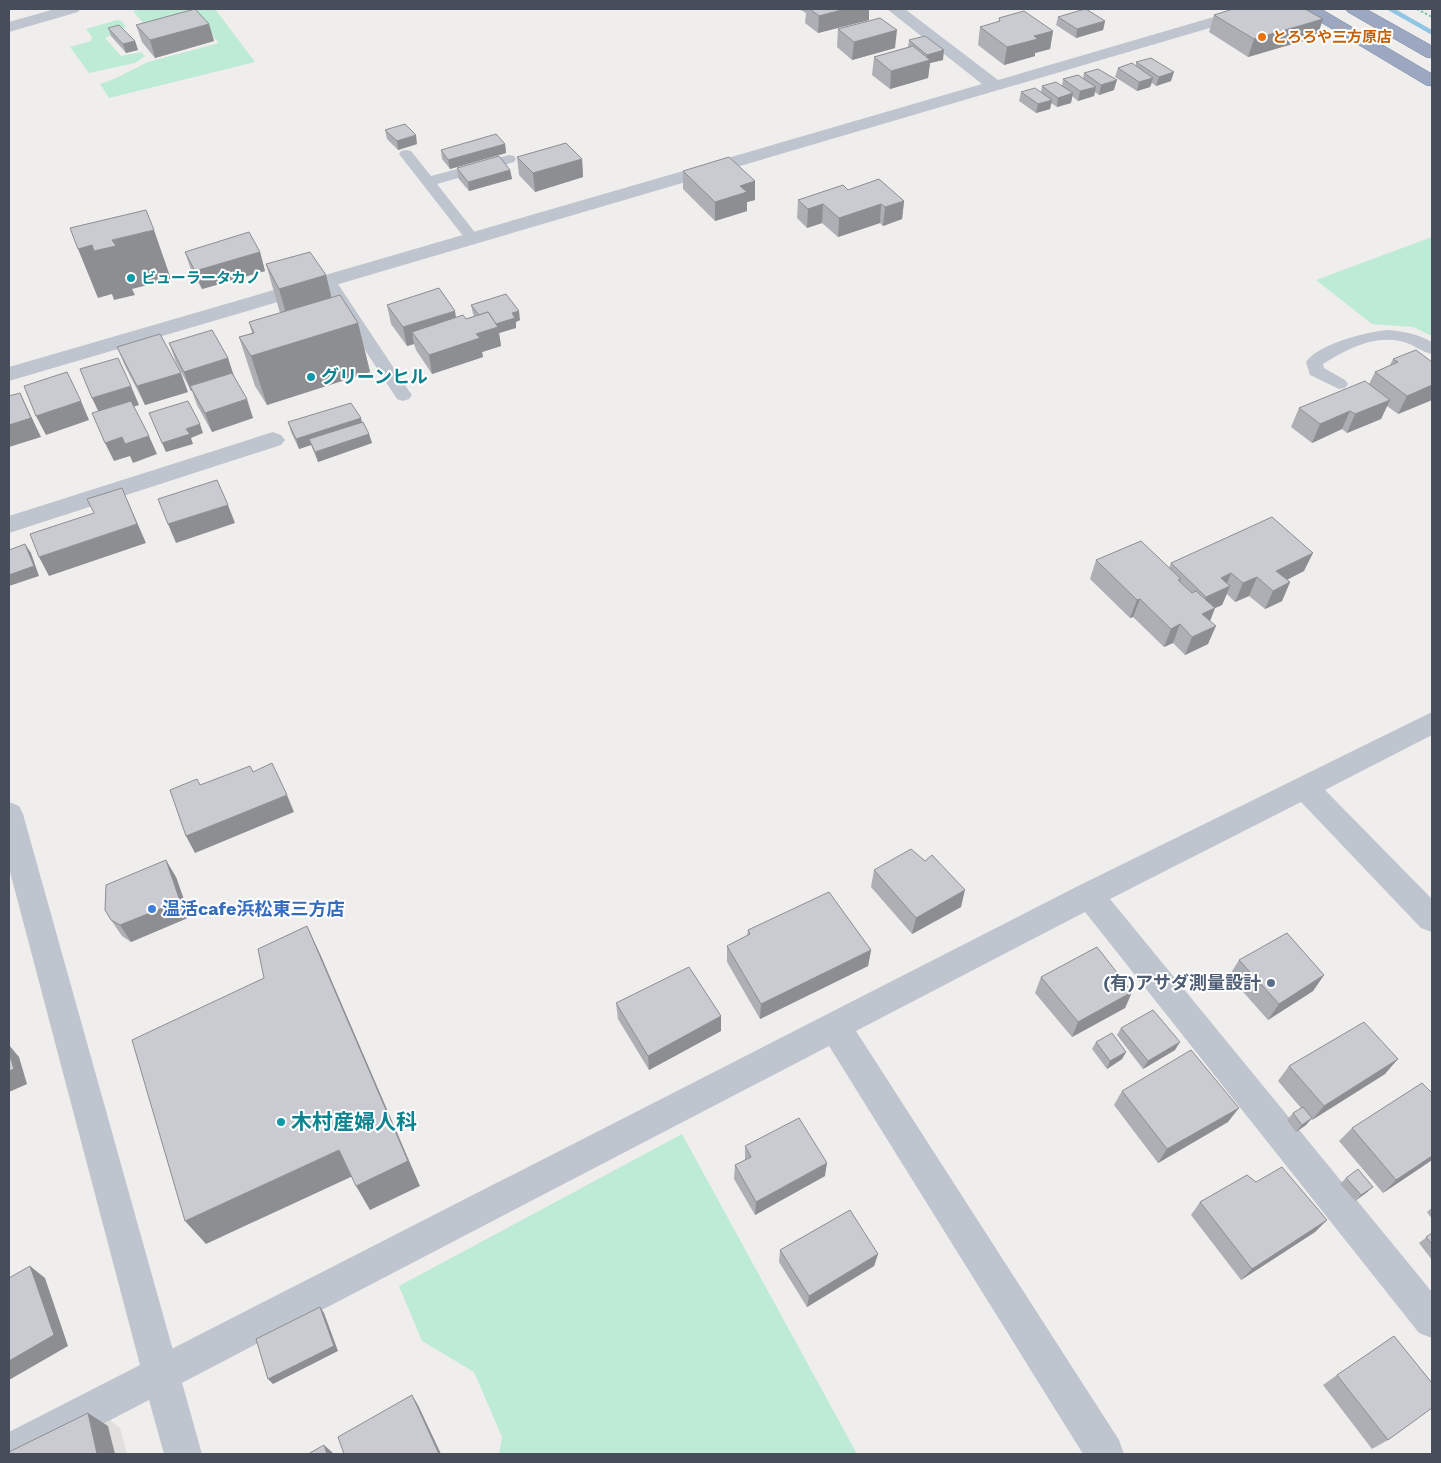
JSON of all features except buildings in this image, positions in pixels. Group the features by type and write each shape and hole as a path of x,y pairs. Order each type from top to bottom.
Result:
{"highway":[{"path":"1310,9 1432,81"},
{"path":"1354,9 1432,53"}],"street":[{"path":"9,27 72,9"},
{"path":"895,9 995,86"},
{"path":"9,374 1258,9"},
{"path":"9,525 273,440"},
{"path":"9,1452 1089,896 1432,723"},
{"path":"1305,788 1432,919"},
{"path":"9,814 183,1454"},
{"path":"1089,896 1432,1320"},
{"path":"835,1027 1105,1454"}],"lane":[{"path":"406,154 472,238"},
{"path":"427,182 509,159"},
{"path":"328,281 402,395"},
{"path":"1339,384 1316,371 1314,362 1324,355 1358,340 1387,333 1404,335 1421,341 1432,349"}],"path":[{"path":"1418,9 1432,17"}],"shaded area":[{"path":"107,1418 120,1428 127,1454 37,1454"}],"green space":[{"path":"144,9 215,9 255,62 109,98 100,84 148,62 219,43 191,12 144,24 133,11"},
{"path":"117,20 122,21 126,27 105,38 121,56 141,52 145,56 135,63 89,73 70,47 91,41 92,37 86,29"},
{"path":"1432,237 1432,336 1413,327 1372,324 1316,280"},
{"path":"682,1134 857,1454 499,1454 502,1437 474,1372 422,1341 399,1286"}],"waterway":[{"path":"1390,9 1432,33"}],"place":[{"name":"とろろや三方原店","path":"1262,37"},
{"name":"ビューラータカノ","path":"131,278"},
{"name":"グリーンヒル","path":"311,377"},
{"name":"温活cafe浜松東三方店","path":"152,909"},
{"name":"(有)アサダ測量設計","path":"1271,983"},
{"name":"木村産婦人科","path":"281,1122"}]}
